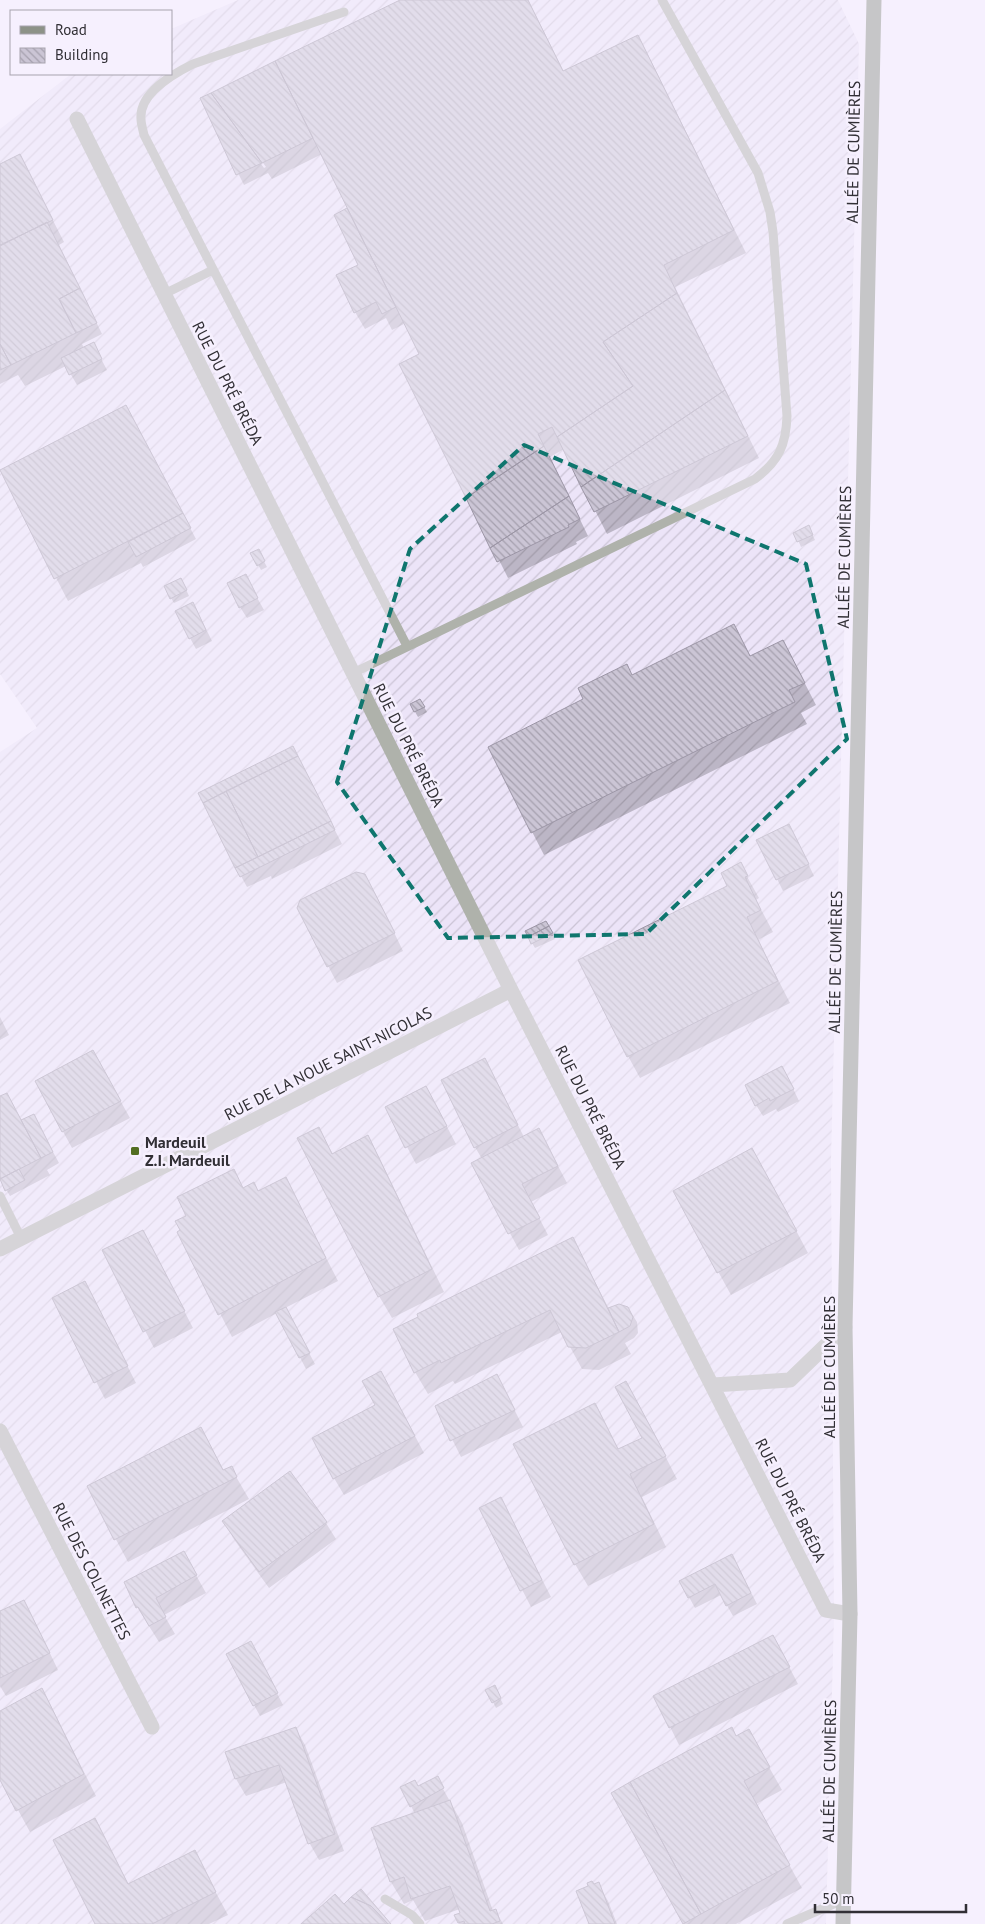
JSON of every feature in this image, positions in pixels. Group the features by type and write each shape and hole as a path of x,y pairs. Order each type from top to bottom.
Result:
{"main road":[{"name":"ALLÉE DE CUMIÈRES","path":"843,1924 850,1614 845,1328 874,0"}],"street":[{"name":"RUE DU PRÉ BRÉDA","path":"77,119 511,990 826,1610 850,1614"},
{"name":"RUE DE LA NOUE SAINT-NICOLAS","path":"0,1249 511,990"},
{"path":"713,1385 790,1380 845,1328"},
{"name":"RUE DES COLINETTES","path":"0,1431 152,1727"}],"lane":[{"path":"353,673 755,479 770,468 780,450 786,434 787,416 770,212 758,174 662,0"},
{"path":"344,12 193,64 162,83 145,103 140,117 144,135 407,646"},
{"path":"164,294 213,270"},
{"path":"0,1196 21,1238"},
{"path":"385,1899 412,1915 420,1924"},
{"path":"787,1924 843,1900"}],"highlighted area":[{"path":"524,445 806,564 847,739 646,934 448,938 337,782 410,549"}],"shaded area":[{"path":"238,0 838,0 859,44 831,1160 834,1616 826,1924 0,1924 0,752 37,728 0,674 0,129 70,75 172,75 172,29"}],"building":[{"path":"400,0 528,0 563,71 638,35 734,230 664,265 677,293 603,342 633,386 557,437 552,427 538,434 544,446 466,498 399,364 419,354 275,61"},
{"path":"275,61 313,138 262,163 211,93"},
{"path":"211,93 262,163 236,175 200,98"},
{"path":"20,154 53,220 0,245 0,164"},
{"path":"347,208 396,307 382,314 376,302 354,313 336,275 358,265 334,215"},
{"path":"47,222 80,288 59,299 76,333 11,365 0,344 0,246"},
{"path":"80,288 97,323 76,333 59,299"},
{"path":"677,293 725,390 581,487 557,437 633,386 603,342"},
{"path":"94,342 102,359 69,375 61,358"},
{"path":"0,344 11,365 0,370"},
{"path":"725,390 748,436 594,512 581,487"},
{"path":"126,405 183,513 54,579 0,470"},
{"path":"544,446 569,496 490,548 466,498"},
{"path":"569,496 580,519 568,525 569,527 497,562 490,548"},
{"path":"183,513 191,528 136,557 128,542"},
{"path":"809,525 813,535 797,542 793,533"},
{"path":"259,549 265,561 257,566 250,553"},
{"path":"246,574 258,598 239,608 227,583"},
{"path":"181,578 187,590 170,599 164,586"},
{"path":"193,602 206,630 189,639 175,611"},
{"path":"734,624 750,656 783,640 805,683 789,690 795,702 531,833 488,747 583,699 578,688 627,664 632,675"},
{"path":"420,699 425,707 414,712 410,704"},
{"path":"293,746 298,756 203,803 198,793"},
{"path":"298,756 331,821 258,857 226,791"},
{"path":"226,791 258,857 235,868 203,803"},
{"path":"331,821 335,830 240,877 235,868"},
{"path":"789,824 809,864 776,880 756,840"},
{"path":"741,862 748,876 745,877 761,910 747,917 778,981 627,1057 578,960 727,886 721,873"},
{"path":"356,872 365,874 395,933 327,967 297,908 300,900"},
{"path":"546,921 549,926 528,937 525,931"},
{"path":"549,926 553,933 531,944 528,937"},
{"path":"93,1050 121,1101 62,1132 35,1081"},
{"path":"485,1058 518,1125 474,1148 441,1080"},
{"path":"782,1066 794,1089 770,1101 769,1098 755,1106 745,1085"},
{"path":"426,1086 447,1126 405,1148 385,1107"},
{"path":"7,1093 41,1158 0,1179 0,1096"},
{"path":"34,1114 53,1152 41,1158 21,1120"},
{"path":"319,1127 332,1154 368,1135 432,1269 378,1297 297,1138"},
{"path":"539,1128 558,1166 522,1184 540,1218 508,1234 471,1163"},
{"path":"752,1148 797,1231 717,1273 673,1191"},
{"path":"19,1169 25,1180 5,1191 0,1179"},
{"path":"234,1169 243,1188 254,1182 258,1191 286,1177 326,1258 218,1315 177,1232 180,1230 175,1221 186,1216 177,1197"},
{"path":"143,1230 185,1311 143,1332 102,1250"},
{"path":"573,1237 619,1332 586,1348 568,1347 550,1310 441,1363 440,1360 414,1373 393,1329 418,1317 417,1314"},
{"path":"85,1281 128,1366 94,1383 52,1298"},
{"path":"619,1304 628,1307 633,1317 630,1326 619,1332 608,1308"},
{"path":"286,1307 310,1353 299,1358 275,1312"},
{"path":"381,1371 415,1436 333,1479 312,1438 375,1405 362,1381"},
{"path":"497,1374 515,1410 450,1441 435,1406"},
{"path":"626,1381 666,1456 630,1474 654,1524 574,1565 513,1444 595,1403 618,1449 642,1438 615,1387"},
{"path":"201,1427 223,1470 232,1466 237,1477 114,1540 87,1486"},
{"path":"290,1471 327,1522 259,1572 222,1521"},
{"path":"501,1497 542,1580 520,1591 479,1508"},
{"path":"184,1551 197,1575 156,1598 166,1617 149,1626 138,1607 136,1608 124,1582"},
{"path":"732,1554 751,1593 726,1606 715,1584 688,1598 679,1581"},
{"path":"24,1600 50,1653 0,1678 0,1611"},
{"path":"773,1635 790,1667 669,1728 653,1696"},
{"path":"251,1641 278,1693 253,1706 226,1654"},
{"path":"495,1685 501,1698 492,1703 485,1690"},
{"path":"42,1688 84,1774 16,1811 0,1780 0,1711"},
{"path":"296,1727 335,1834 308,1844 279,1765 235,1779 225,1752"},
{"path":"732,1727 736,1736 749,1729 770,1767 744,1781 790,1865 701,1914 630,1782"},
{"path":"438,1776 444,1788 410,1807 400,1787 415,1780 418,1786"},
{"path":"630,1782 701,1914 683,1924 611,1793"},
{"path":"450,1800 490,1911 496,1909 500,1921 492,1924 465,1924 464,1921 458,1923 454,1915 460,1913 450,1886 411,1899 404,1877 390,1882 371,1828"},
{"path":"95,1818 128,1884 195,1850 216,1892 152,1924 95,1924 53,1840"},
{"path":"592,1881 594,1884 599,1882 615,1924 589,1924 576,1891 588,1886 587,1883"},
{"path":"361,1889 391,1924 388,1924 371,1906 351,1897"},
{"path":"335,1894 344,1904 351,1897 371,1906 388,1924 301,1924"}],"place":[{"name":"Mardeuil Z.I. Mardeuil","path":"135,1151"}]}
